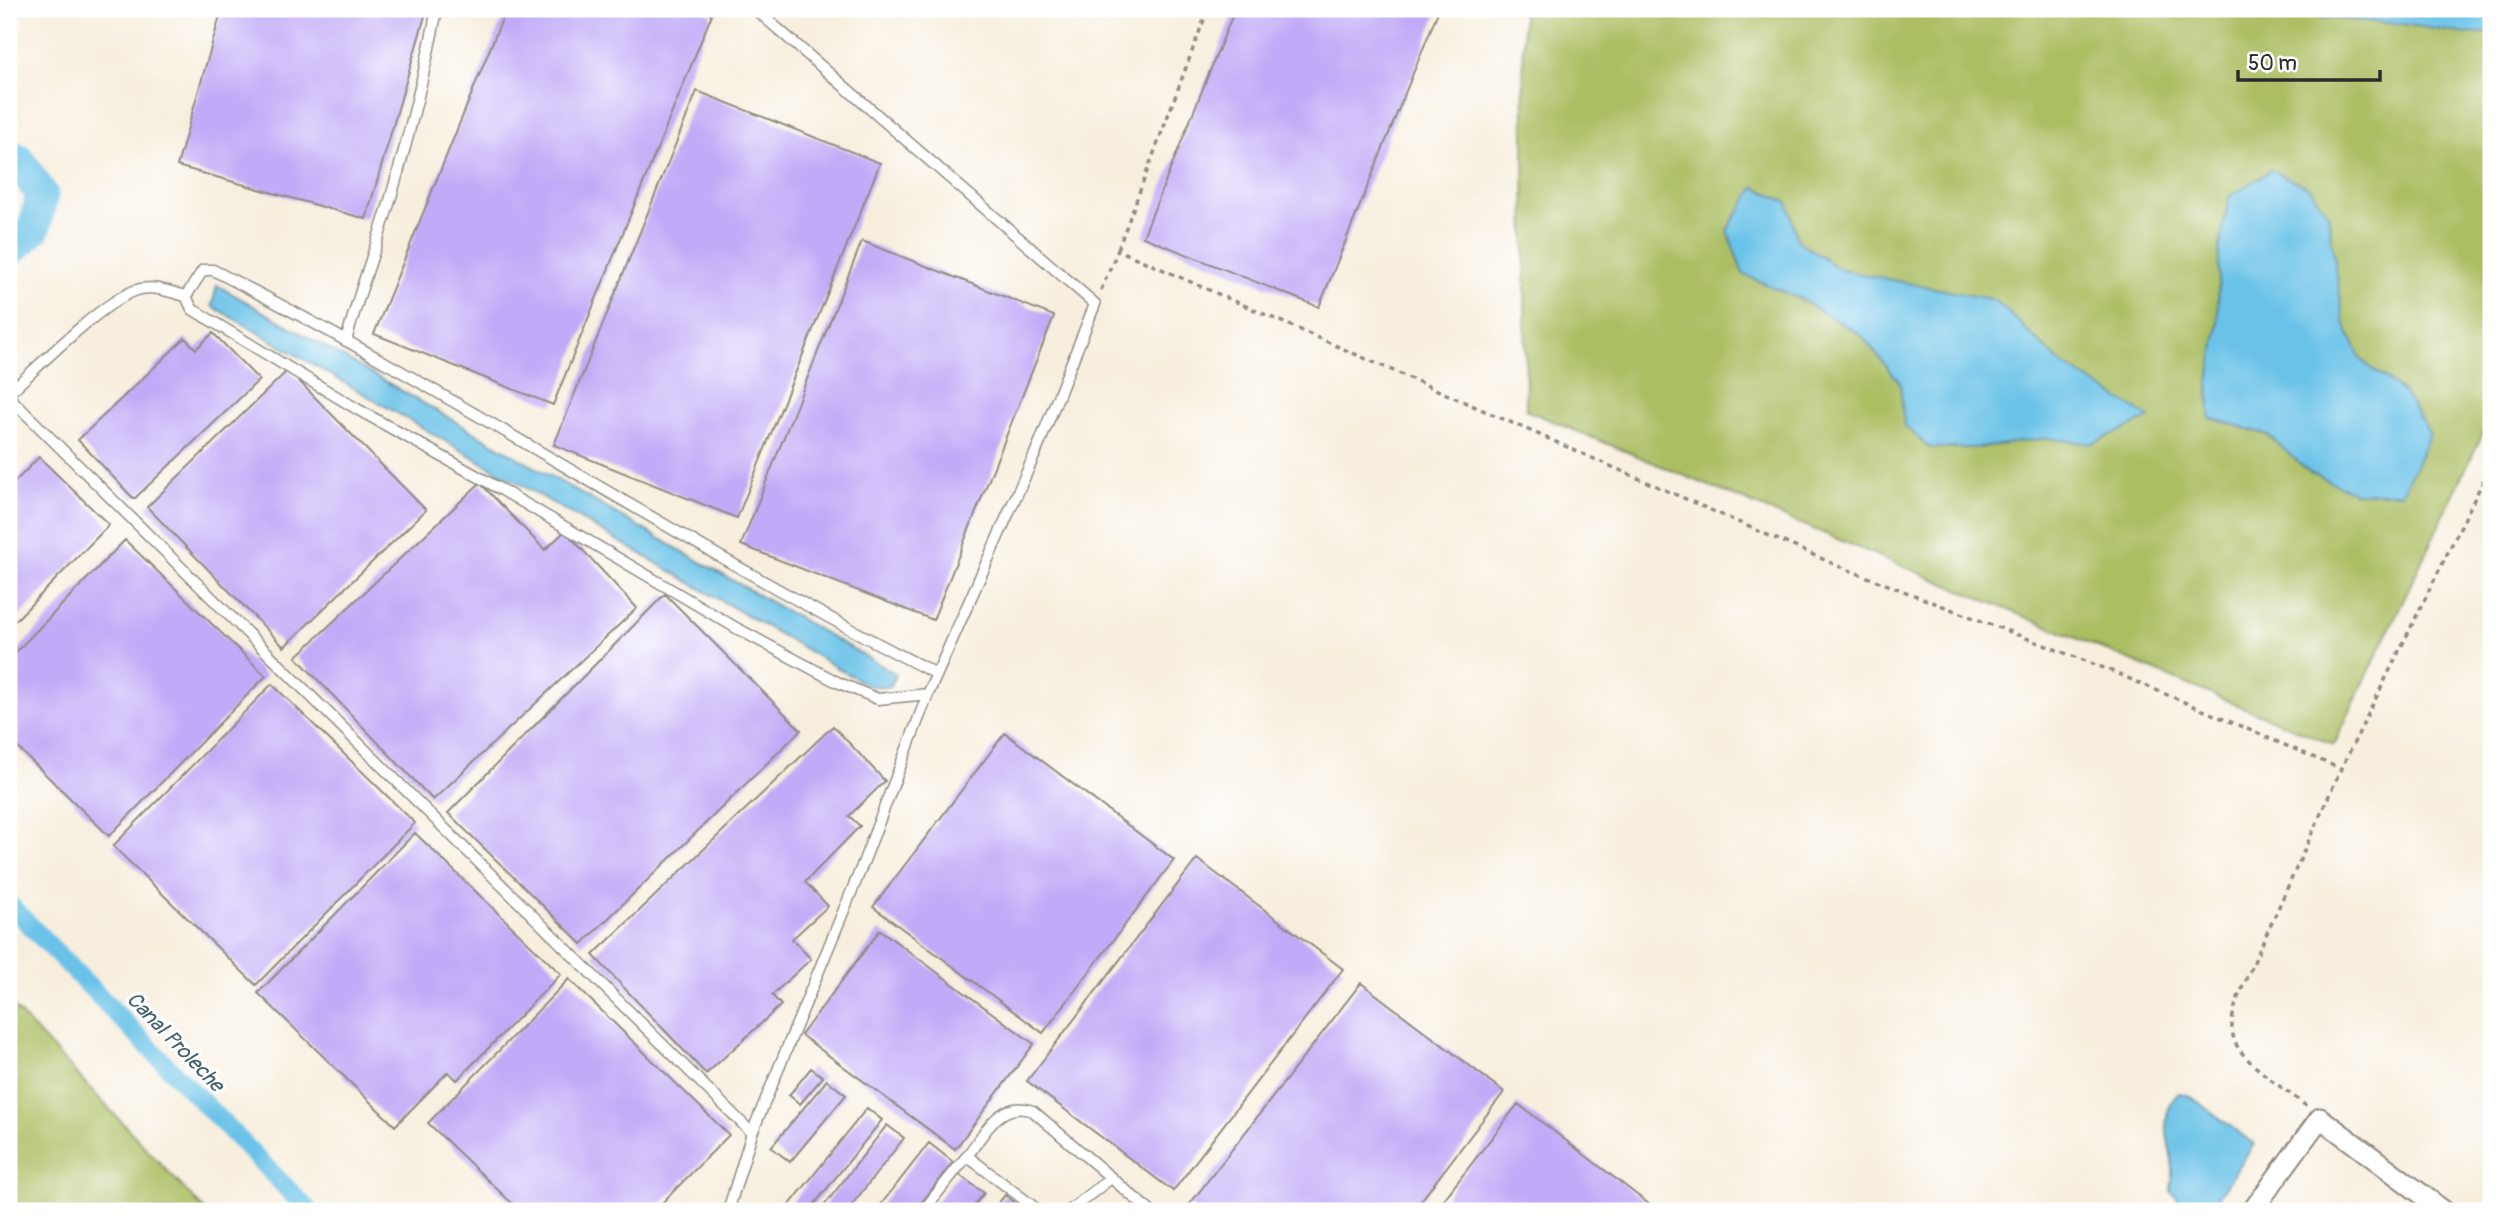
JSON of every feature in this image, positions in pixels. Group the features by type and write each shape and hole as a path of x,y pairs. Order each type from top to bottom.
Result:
{"street":[{"path":"2252,1211 2320,1118 2444,1211"}],"lane":[{"path":"346,341 360,289 391,199 424,76 438,9"},
{"path":"728,1211 752,1133 860,871 928,694 1038,447 1095,304 755,9"},
{"path":"186,296 204,270 213,270 346,341 828,619 937,674"},
{"path":"186,296 155,288 134,291 104,310 9,395 752,1133"},
{"path":"186,296 192,309 357,409 826,676 878,699 928,694"},
{"path":"923,1211 1005,1109 1019,1106 1033,1111 1150,1211"},
{"path":"967,1156 1039,1211"},
{"path":"1069,1211 1111,1178"}],"path":[{"path":"1095,304 1118,250 1208,9"},
{"path":"1118,250 1836,565 2109,670 2341,769"},
{"path":"2320,1118 2243,1055 2234,1039 2232,1016 2341,769 2491,464"}],"green space":[{"path":"1523,9 2491,9 2491,416 2334,745 1526,410"},
{"path":"9,1002 205,1211 9,1211"}],"water":[{"path":"2317,9 2491,9 2491,32 2467,34 2402,24 2316,17"},
{"path":"2271,170 2310,188 2328,214 2344,323 2362,361 2403,392 2430,434 2402,493 2355,493 2308,471 2268,435 2210,418 2209,382 2218,324 2219,250 2229,197"},
{"path":"1755,187 1788,203 1797,240 1841,270 1995,300 2060,362 2150,418 2091,444 2047,438 1980,448 1930,448 1904,425 1900,383 1861,335 1800,299 1743,274 1727,230"},
{"path":"217,285 896,674 890,687 869,686 212,306"},
{"path":"2179,1093 2190,1096 2254,1144 2209,1211 2173,1211 2178,1206 2177,1197 2171,1192 2173,1169 2166,1119 2172,1101"}],"building":[{"path":"222,9 427,9 366,219 177,166"},
{"path":"506,9 699,9 712,14 553,405 374,334"},
{"path":"1235,9 1439,9 1319,307 1143,237"},
{"path":"697,91 880,163 737,518 554,445"},
{"path":"862,241 1054,316 933,620 741,545"},
{"path":"213,333 259,380 134,499 78,440 185,338 196,349"},
{"path":"288,370 426,510 284,647 147,507"},
{"path":"39,457 109,525 9,627 9,488"},
{"path":"480,483 545,550 565,531 637,608 433,800 296,657"},
{"path":"125,540 266,676 109,836 9,739 9,659"},
{"path":"665,594 801,730 582,944 448,813"},
{"path":"272,684 415,823 256,985 113,846"},
{"path":"833,726 885,781 849,816 860,826 805,882 828,906 792,939 811,959 772,995 781,1005 706,1074 593,955"},
{"path":"1005,733 1174,860 1043,1033 873,907"},
{"path":"415,833 561,974 457,1080 448,1072 395,1126 258,993"},
{"path":"1197,859 1343,969 1173,1191 1027,1081"},
{"path":"880,930 1034,1044 955,1149 801,1035"},
{"path":"569,979 729,1135 654,1211 520,1211 428,1123"},
{"path":"1361,983 1504,1092 1413,1211 1197,1211 1189,1205"},
{"path":"811,1068 823,1077 800,1104 789,1095"},
{"path":"827,1080 846,1095 790,1162 771,1147"},
{"path":"1518,1104 1658,1211 1435,1211"},
{"path":"867,1108 882,1120 809,1211 785,1211"},
{"path":"887,1125 904,1138 847,1211 820,1211"},
{"path":"929,1143 953,1162 915,1211 876,1211"},
{"path":"958,1174 984,1193 970,1211 928,1211"},
{"path":"1005,1195 1026,1211 992,1211"}],"waterway":[{"path":"9,154 19,161 42,195 34,229 9,251"},
{"name":"Canal Proleche","path":"9,904 309,1211"}]}
